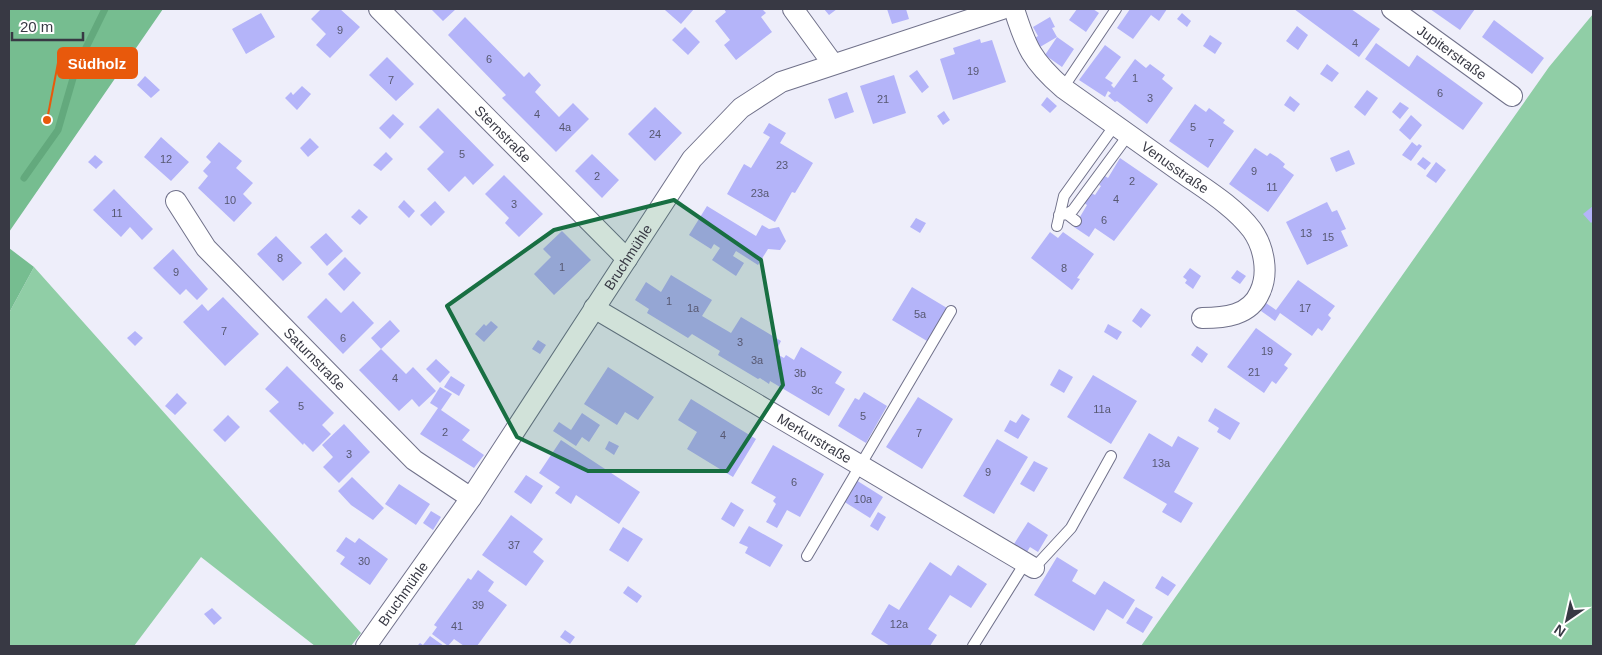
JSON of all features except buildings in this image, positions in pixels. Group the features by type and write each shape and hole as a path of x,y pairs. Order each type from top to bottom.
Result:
{"street":[{"name":"Sternstraße","path":"379,9 627,259"},
{"path":"793,9 833,64"},
{"name":"Bruchmühle","path":"366,646 471,498 692,159 741,108 780,82 1002,9"},
{"name":"Venusstraße","path":"1014,9 1025,44 1042,69 1063,88 1235,213 1252,231 1260,247 1265,264 1264,279 1260,293 1251,305 1235,315 1222,318 1202,318"},
{"name":"Jupiterstraße","path":"1392,9 1512,96"},
{"name":"Saturnstraße","path":"176,201 206,248 414,460 471,498"},
{"name":"Merkurstraße","path":"594,308 1030,566"}],"lane":[{"path":"1063,88 1116,9"},
{"path":"1061,218 1073,210 1122,130"},
{"path":"1061,218 1064,196 1122,130"},
{"path":"1061,218 1076,221"},
{"path":"807,556 951,311"},
{"path":"973,646 1030,566 1071,528 1111,456"}],"highlighted area":[{"path":"674,200 761,260 783,385 727,471 588,471 517,437 447,306 554,230"}],"green space":[{"path":"9,9 163,9 9,232"},
{"path":"1593,14 1593,646 1141,646 1549,67"},
{"path":"9,248 34,267 9,313"},
{"path":"34,267 361,633 351,646 315,646 201,557 134,646 9,646 9,313"}],"waterway":[{"path":"24,178 58,130 76,68 105,9"}],"place":[{"name":"Südholz","path":"47,120"}]}
